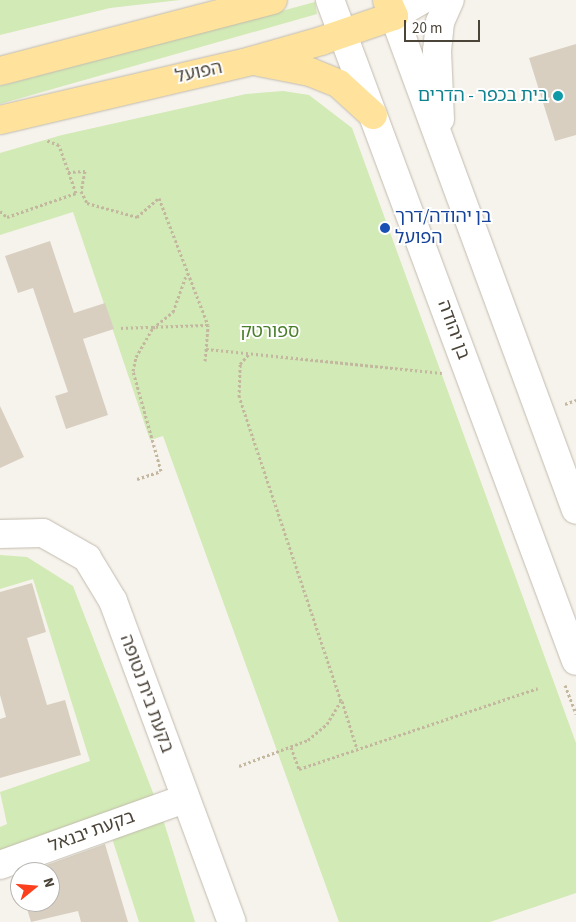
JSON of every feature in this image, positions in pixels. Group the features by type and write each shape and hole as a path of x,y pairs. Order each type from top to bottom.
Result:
{"main road":[{"path":"0,71 249,4 274,0"},
{"name":"הפועל","path":"0,120 250,61 344,33 391,8"},
{"path":"250,61 292,67 339,84 373,115"}],"street":[{"name":"בן יהודה","path":"330,0 344,33 576,661"},
{"path":"422,0 391,8 444,158 576,510"},
{"path":"444,158 436,51 440,22 450,0"},
{"name":"בקעת בית נטופה","path":"0,534 43,532 87,558 113,601 184,799 232,922"},
{"name":"בקעת יבנאל","path":"0,865 184,799"}],"path":[{"path":"0,211 7,217 76,192 59,145 46,140"},
{"path":"68,172 85,171 82,192 87,203 137,217 159,198 208,325 205,361"},
{"path":"138,478 161,471 133,371 136,357 153,328 173,312 188,271"},
{"path":"119,328 208,325"},
{"path":"206,349 449,373"},
{"path":"249,354 240,364 239,397 357,749"},
{"path":"291,747 299,770 538,688"},
{"path":"239,766 308,740 327,724 341,700"}],"green space":[{"path":"0,0 180,0 110,8 0,35"},
{"path":"315,2 317,14 0,104 0,86"},
{"name":"ספורטק","path":"283,91 309,95 352,128 576,743 576,893 490,922 339,922 163,436 150,440 73,212 0,235 0,153 62,135 246,94"},
{"path":"0,555 27,557 73,586 162,816 195,922 139,922 110,832 28,862 10,862 10,868 0,872 0,827 7,824 0,792 90,761 33,579 0,589"}],"building":[{"name":"בית בכפר - הדרים","path":"576,44 576,135 555,141 529,58"},
{"path":"50,241 74,313 105,303 114,329 83,339 108,415 66,429 55,396 68,392 33,288 18,293 5,256"},
{"path":"0,406 24,457 0,468"},
{"path":"32,583 46,632 27,638 47,705 65,700 81,755 0,778 0,719 6,717 0,695 0,592"},
{"path":"105,844 128,922 81,922 78,911 31,922 28,912 60,912 60,862 55,862"}],"place":[{"name":"בית בכפר - הדרים","path":"558,96"},
{"name":"בן יהודה/דרך הפועל","path":"385,228"}]}
